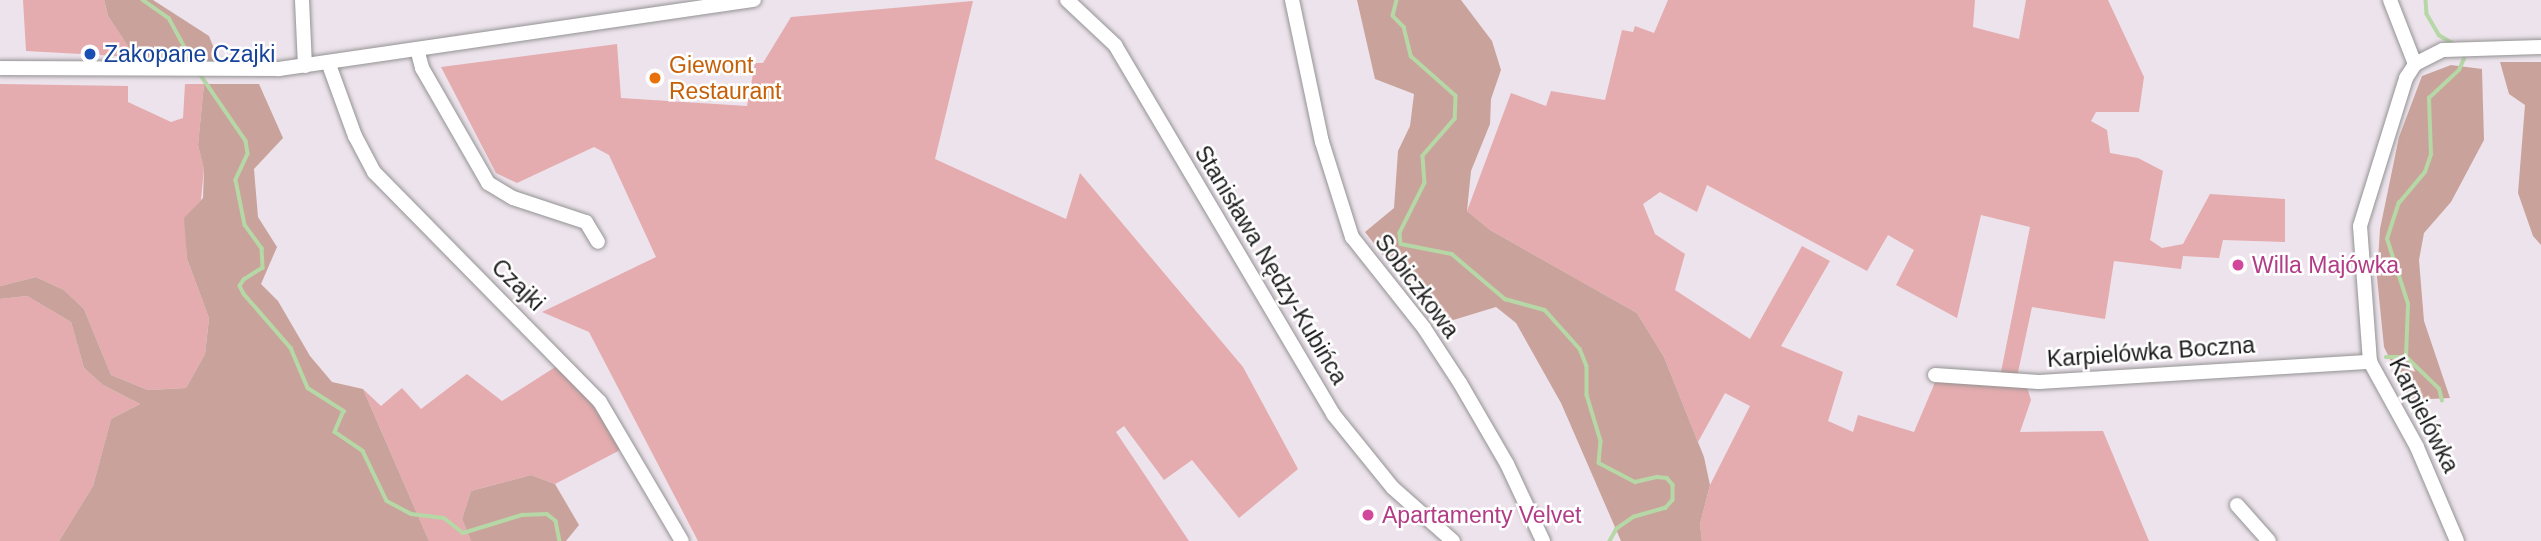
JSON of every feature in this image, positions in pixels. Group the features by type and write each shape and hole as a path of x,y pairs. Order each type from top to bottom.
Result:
{"street":[{"path":"302,0 305,66"},
{"path":"0,68 221,71 305,66 754,0"},
{"name":"Stanisława Nędzy-Kubińca","path":"1067,0 1115,45 1333,414 1393,488 1453,541"},
{"name":"Sobiczkowa","path":"1292,0 1316,121 1352,237 1424,328 1460,383 1507,464 1542,541"},
{"path":"2390,0 2415,64 2443,50 2541,47"},
{"path":"417,49 422,68 488,183 513,198 586,222 598,242"},
{"name":"Czajki","path":"328,62 355,136 374,172 600,402 682,541"},
{"name":"Karpielówka","path":"2415,64 2406,78 2360,226 2370,362 2414,440 2457,541"},
{"name":"Karpielówka Boczna","path":"1935,375 2039,382 2370,362"},
{"path":"2238,505 2269,541"}],"shaded area":[{"path":"23,0 104,0 108,16 135,57 26,51"},
{"path":"104,0 153,0 209,36 219,61 135,57 108,16"},
{"path":"1357,0 1461,0 1492,41 1501,70 1491,99 1490,124 1471,171 1467,211 1490,230 1637,313 1664,357 1704,457 1710,485 1700,524 1702,541 1621,541 1561,403 1516,323 1496,307 1450,321 1397,273 1365,232 1394,208 1398,151 1410,126 1414,94 1375,79"},
{"path":"1668,0 1975,0 1973,27 2019,39 2026,0 2108,0 2144,77 2139,112 2096,112 2091,121 2107,130 2110,153 2138,158 2163,171 2150,240 2162,248 2183,244 2210,194 2285,199 2285,242 2223,240 2219,258 2183,256 2181,269 2114,261 2105,319 2032,307 2017,377 2000,377 2030,227 1981,215 1957,318 1896,285 1914,250 1888,235 1867,271 1707,185 1697,212 1660,192 1643,204 1655,234 1685,254 1675,290 1750,339 1802,246 1830,261 1781,346 1843,372 1828,421 1853,432 1858,415 1914,432 1936,380 2027,387 2031,400 2020,432 2103,431 2149,541 1702,541 1700,524 1710,485 1750,406 1725,393 1698,442 1664,357 1637,313 1490,230 1467,211 1511,93 1546,106 1551,91 1605,100 1622,30 1633,32 1635,26 1654,33"},
{"path":"973,1 935,159 1066,219 1080,173 1243,367 1298,469 1239,518 1192,460 1164,480 1124,426 1116,432 1189,541 698,541 589,332 542,312 656,257 609,155 594,147 517,183 496,173 441,67 617,44 621,98 747,106 755,63 763,63 791,17"},
{"path":"2500,62 2541,62 2541,245 2533,236 2518,193 2525,105 2509,94"},
{"path":"2451,65 2482,69 2484,140 2451,202 2424,233 2419,260 2424,321 2450,398 2410,400 2384,347 2377,277 2380,229 2399,137 2422,76"},
{"path":"0,84 128,86 128,102 171,122 183,118 185,84 204,84 198,145 204,168 201,200 185,218 187,259 209,318 205,354 186,388 148,390 111,375 84,309 64,290 36,277 0,286"},
{"path":"204,84 259,84 283,138 254,169 258,217 277,247 261,284 278,301 310,356 332,382 363,389 429,541 59,541 93,486 111,419 140,404 103,385 84,368 71,322 27,296 0,299 0,286 36,277 64,290 84,309 111,375 148,390 186,388 205,354 209,318 187,259 184,218 203,198 204,169 198,145"},
{"path":"27,296 71,322 84,368 103,385 140,404 111,419 93,486 59,541 0,541 0,299"},
{"path":"560,364 599,408 624,448 555,484 531,475 471,491 462,519 471,541 429,541 363,389 381,406 402,388 421,409 467,374 502,401"},
{"path":"531,475 555,484 579,525 566,541 471,541 462,519 471,491"}],"waterway":[{"path":"143,0 169,18 194,64"},
{"path":"1397,0 1393,16 1404,27 1411,56 1456,96 1455,119 1423,156 1425,183 1400,233 1401,244 1452,254 1505,299 1545,310 1580,349 1587,366 1587,395 1601,441 1599,463 1635,482 1657,477 1667,478 1673,485 1673,500 1666,508 1634,517 1617,529 1610,541"},
{"path":"2426,0 2427,14 2439,35 2454,44"},
{"path":"2442,401 2439,389 2406,357 2408,304 2387,239 2399,203 2425,172 2431,155 2429,98 2459,70 2464,59"},
{"path":"200,74 246,141 248,154 236,180 245,225 262,248 263,268 244,280 240,286 291,348 308,388 344,411 335,432 363,451 387,501 411,514 444,518 463,533 522,515 547,514 556,521 560,541"},
{"path":"2386,357 2406,357"}],"place":[{"name":"Zakopane Czajki","path":"90,54"},
{"name":"Giewont Restaurant","path":"655,78"},
{"name":"Willa Majówka","path":"2238,265"},
{"name":"Apartamenty Velvet","path":"1368,515"}]}
